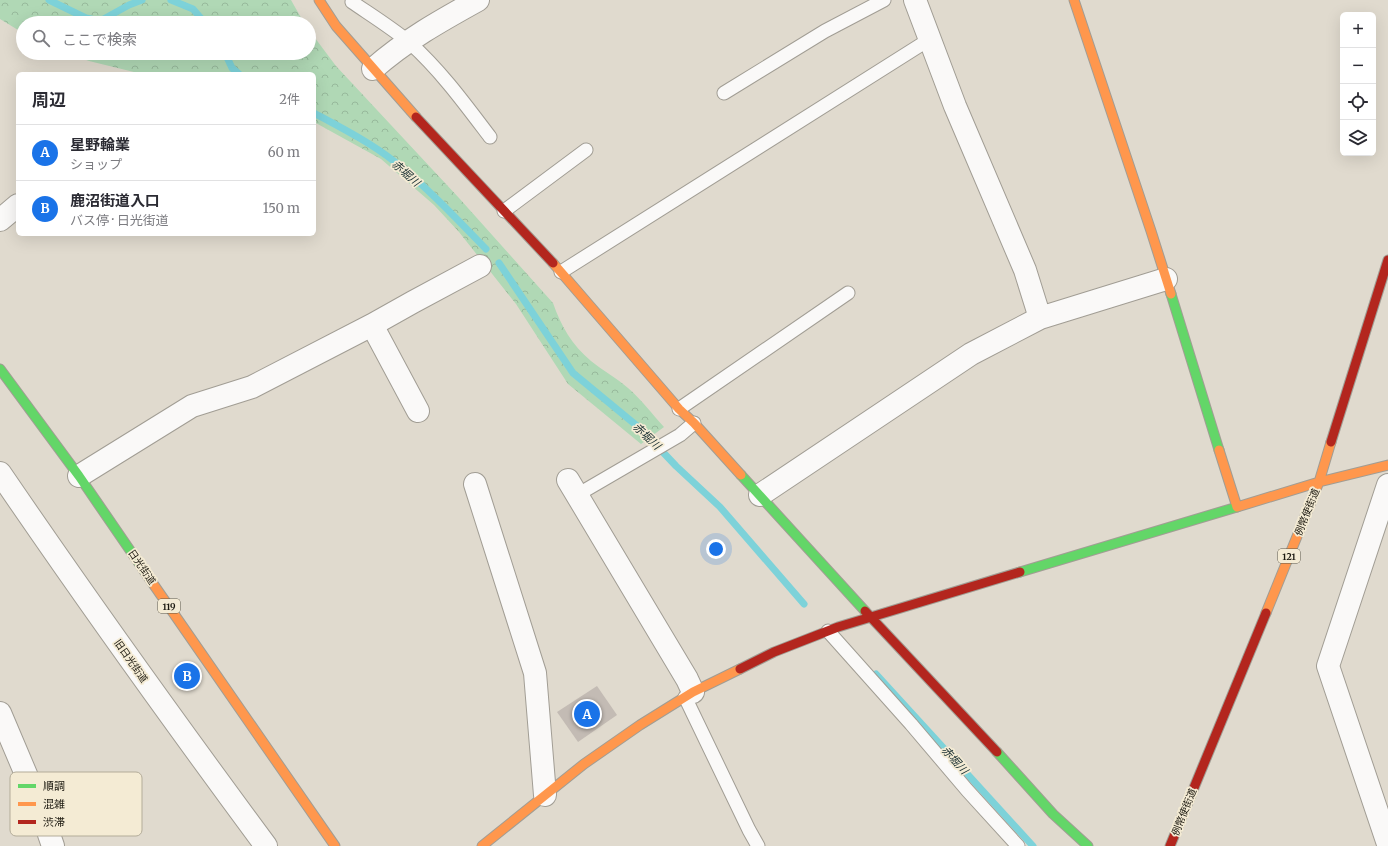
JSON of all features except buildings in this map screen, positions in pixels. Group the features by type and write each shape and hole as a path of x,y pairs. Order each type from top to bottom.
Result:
{"main road":[{"path":"318,0 336,26 373,69 413,114 561,272 680,409 1053,814 1074,835 1088,846"},
{"path":"1074,0 1166,279 1237,507"},
{"name":"例幣使街道","path":"1170,846 1319,482 1388,260"},
{"name":"日光街道","path":"0,370 79,476 335,846"},
{"path":"482,846 584,764 640,725 689,694 774,652 828,631 1319,482 1388,465"}],"street":[{"path":"373,69 388,55 427,28 478,0"},
{"path":"915,0 955,106 1024,270 1040,318"},
{"path":"0,220 16,207"},
{"path":"79,476 192,406 252,387 372,325 480,266"},
{"path":"760,495 971,354 1040,318 1166,279"},
{"path":"372,325 418,411"},
{"name":"旧日光街道","path":"0,473 62,564 183,735 266,846"},
{"path":"475,484 535,673 545,795"},
{"path":"1388,485 1328,666 1388,844"},
{"path":"573,488 687,679 689,694"},
{"path":"0,714 25,772"},
{"path":"50,836 53,846"}],"lane":[{"path":"724,94 825,31 884,0"},
{"path":"352,2 408,42 423,55 458,94 490,137"},
{"path":"561,272 930,39"},
{"path":"504,211 586,150"},
{"path":"680,409 848,293"},
{"path":"573,488 680,435 694,423"},
{"path":"828,631 1018,846"},
{"path":"689,694 749,830 758,846"}],"green space":[{"path":"0,0 291,0 300,16 16,16 16,29 0,19"},
{"path":"316,39 336,66 459,198 553,303 568,335 584,355 633,392 664,427 641,444 568,384 516,304 459,232 434,205 381,159 316,123 316,72 134,72 86,60 316,60"}],"waterway":[{"name":"赤堀川","path":"49,0 82,16"},
{"name":"赤堀川","path":"109,16 142,0"},
{"name":"赤堀川","path":"171,0 193,9 199,16"},
{"name":"赤堀川","path":"228,60 232,68 237,72"},
{"name":"赤堀川","path":"316,114 366,142 395,162 431,193 486,249"},
{"name":"赤堀川","path":"499,263 573,373 642,430 676,466 720,507 804,604"},
{"name":"赤堀川","path":"876,674 1033,846"}],"traffic: fast":[{"path":"1171,294 1219,450"},
{"path":"0,369 79,476 147,575"},
{"path":"741,475 865,611"},
{"path":"1020,572 1237,507"},
{"path":"997,752 1053,814 1088,846"}],"traffic: slow":[{"path":"319,0 336,26 416,117"},
{"path":"1074,0 1171,294"},
{"path":"553,263 679,409 694,423 741,475"},
{"path":"1266,613 1319,482 1331,442"},
{"path":"1219,450 1237,507 1319,482 1388,465"},
{"path":"147,575 335,846"},
{"path":"482,846 584,764 640,725 693,692 740,669"}],"traffic: jam":[{"path":"416,117 553,263"},
{"path":"1331,442 1388,260"},
{"path":"740,669 774,652 838,627 1020,572"},
{"path":"865,611 997,752"},
{"path":"1170,846 1266,613"}],"place":[{"name":"鹿沼街道入口","path":"187,676"},
{"name":"星野輪業","path":"587,714"}]}
